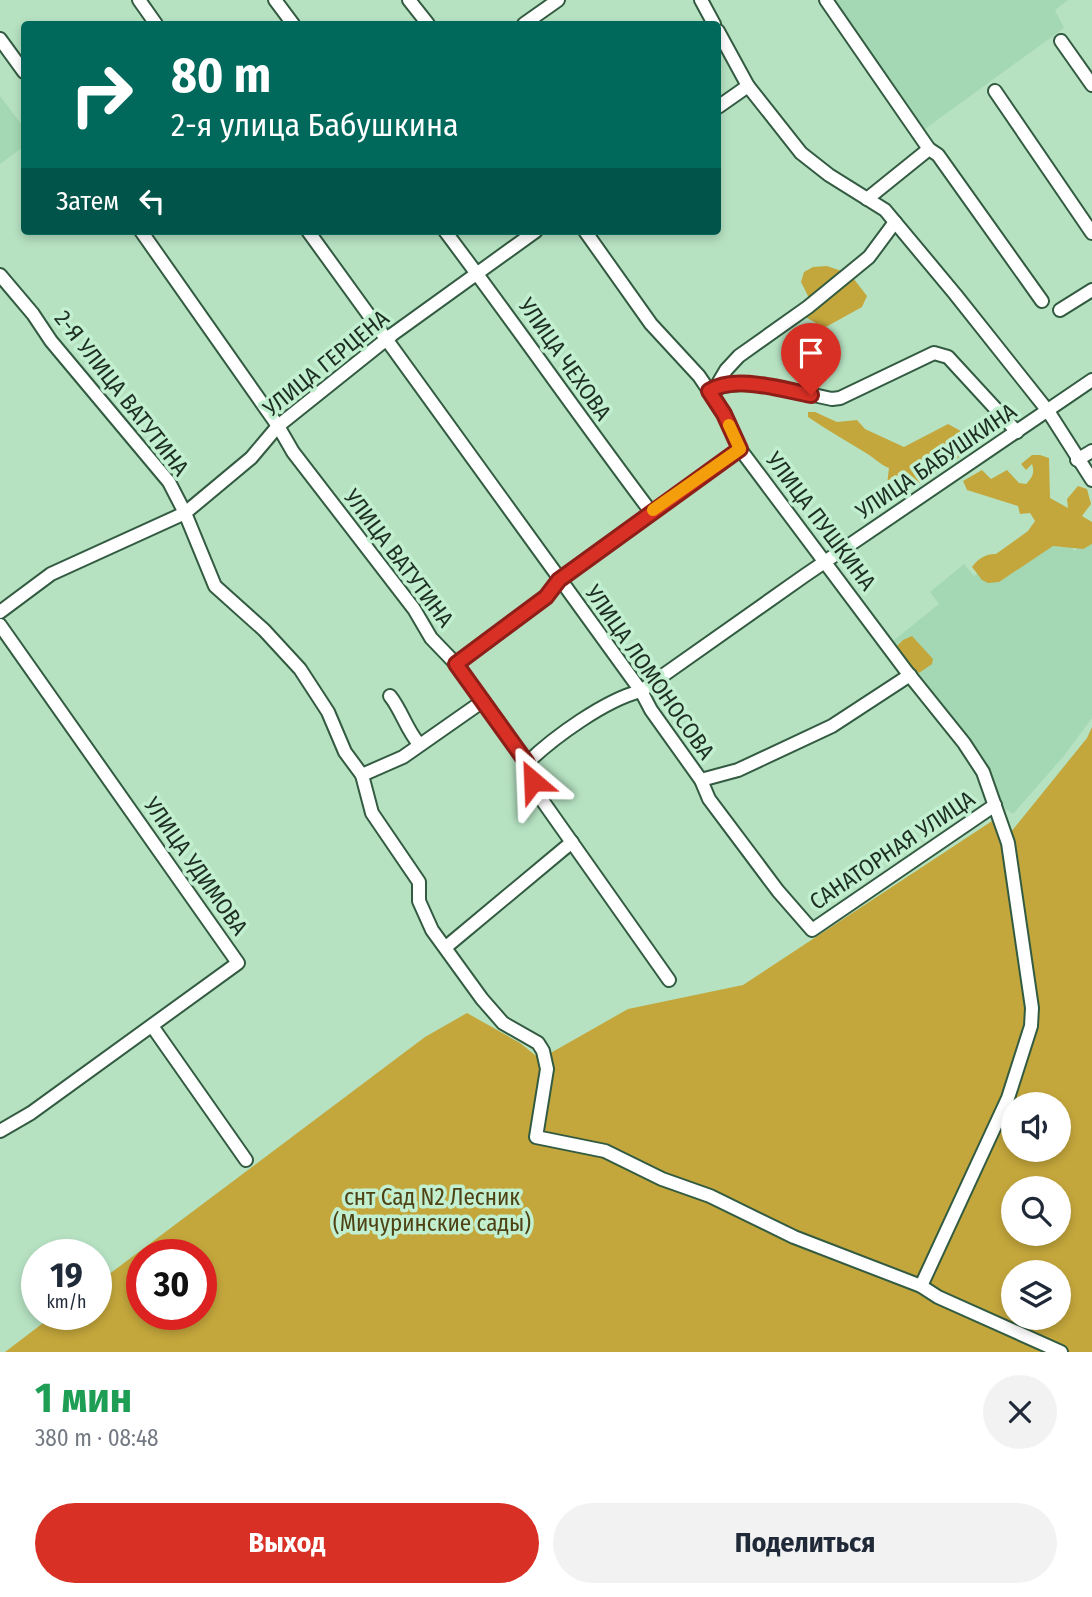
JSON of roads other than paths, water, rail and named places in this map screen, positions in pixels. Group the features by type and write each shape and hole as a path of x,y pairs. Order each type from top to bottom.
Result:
{"street":[{"path":"139,0 154,21"},
{"path":"275,0 291,21"},
{"path":"409,0 426,21"},
{"path":"528,21 558,0"},
{"path":"701,0 712,21"},
{"path":"826,0 929,149 938,155 1042,301"},
{"path":"721,36 748,86 801,153 829,175 885,210 1048,411 1092,480"},
{"path":"0,39 21,68"},
{"path":"1061,41 1092,85"},
{"path":"721,105 748,86"},
{"path":"995,91 1092,233"},
{"path":"867,199 929,149"},
{"path":"713,389 739,356 808,307 869,257 895,222"},
{"name":"УЛИЦА ВАТУТИНА","path":"144,235 278,426 293,452 414,609 431,638 456,664 527,763 537,793 669,980"},
{"name":"УЛИЦА ЛОМОНОСОВА","path":"311,235 641,691 650,710 701,780 709,799 778,891 812,930"},
{"name":"УЛИЦА ЧЕХОВА","path":"448,235 478,273 577,415 651,512"},
{"name":"УЛИЦА ГЕРЦЕНА","path":"0,612 51,574 185,513 251,458 278,426 388,339 530,235"},
{"name":"УЛИЦА ПУШКИНА","path":"587,235 651,324 713,389 740,449 964,743 983,772 1008,843 1032,1008 1031,1026 1008,1098 921,1286"},
{"name":"2-Я УЛИЦА ВАТУТИНА","path":"0,275 33,314 51,341 169,482 215,586 264,630 300,668 328,712 345,751 362,775 372,813 419,882 419,901 432,930 482,999 503,1023 538,1043 543,1051 547,1069 536,1137 605,1151 662,1179 710,1196 794,1237 921,1286"},
{"path":"1060,310 1092,290"},
{"path":"713,389 749,383 832,399 840,398 934,353 942,354 948,357 1017,432"},
{"name":"УЛИЦА БАБУШКИНА","path":"527,763 545,746 621,696 641,691 1092,380"},
{"path":"456,664 546,597 559,580 740,449"},
{"path":"1077,460 1092,451"},
{"name":"УЛИЦА УДИМОВА","path":"0,625 239,963 31,1113 0,1130"},
{"path":"701,780 738,770 832,726 910,675"},
{"path":"390,696 410,734 419,744"},
{"path":"362,775 403,757 482,701"},
{"name":"САНАТОРНАЯ УЛИЦА","path":"812,930 995,805"},
{"path":"446,947 572,842"},
{"path":"152,1026 246,1160"},
{"path":"921,1286 938,1297 1061,1352"}],"park label":[{"name":"снт Сад N2 Лесник (Мичуринские сады)","path":"432,1210"}]}
